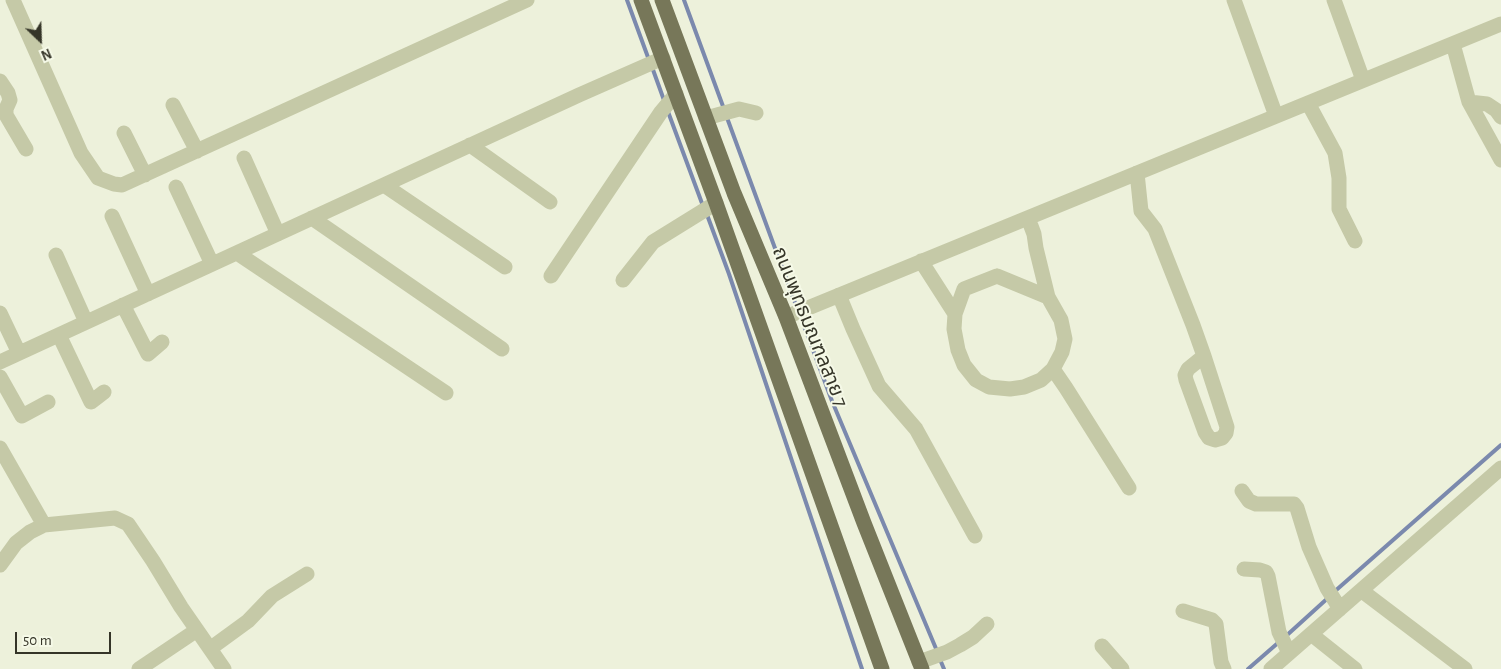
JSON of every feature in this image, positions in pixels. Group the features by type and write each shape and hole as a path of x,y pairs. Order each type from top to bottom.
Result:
{"main road":[{"path":"641,0 661,59 670,101 714,204 882,669"},
{"name":"ถนนพุทธมณฑลสาย 7","path":"662,0 713,116 734,193 794,313 864,522 921,666"}],"street":[{"path":"12,0 81,153 98,178 122,185 525,0"},
{"path":"1234,0 1276,116"},
{"path":"1334,0 1363,80"},
{"path":"794,313 1501,24"},
{"path":"1453,44 1469,102 1501,160"},
{"path":"0,362 661,59"},
{"path":"0,81 9,95 10,101 6,109 6,115 26,148"},
{"path":"551,276 670,101"},
{"path":"1469,102 1488,104 1501,117"},
{"path":"1308,103 1335,153 1340,178 1339,208 1355,241"},
{"path":"173,105 197,151"},
{"path":"713,116 739,109 756,113"},
{"path":"124,134 145,175"},
{"path":"470,145 550,202"},
{"path":"244,158 278,234"},
{"path":"1137,173 1141,211 1155,229 1204,356 1227,427 1226,433 1222,438 1215,440 1208,438 1205,432 1185,375 1188,369 1204,356"},
{"path":"384,185 505,266"},
{"path":"176,187 212,264"},
{"path":"623,280 653,242 714,204"},
{"path":"112,216 148,294"},
{"path":"312,218 502,349"},
{"path":"1028,218 1034,234 1048,297 1061,320 1065,339 1062,352 1052,369 1041,380 1024,387 1010,389 989,387 976,380 964,365 958,350 954,328 955,314 964,289 997,276 1048,297"},
{"path":"236,253 446,393"},
{"path":"56,255 86,322"},
{"path":"921,261 955,314"},
{"path":"839,295 852,329 879,386 916,428 975,536"},
{"path":"123,305 148,354 162,342"},
{"path":"0,313 19,354"},
{"path":"59,335 91,402 104,392"},
{"path":"1052,369 1129,488"},
{"path":"0,377 22,416 48,402"},
{"path":"0,448 44,525"},
{"path":"1284,642 1311,634 1338,606 1362,591 1501,468"},
{"path":"1242,491 1250,502 1256,504 1294,504 1297,508 1309,547 1327,588 1338,606"},
{"path":"0,565 16,543 30,532 44,525 115,518 128,524 181,607 224,669"},
{"path":"1244,570 1260,570 1266,572 1268,576 1284,642 1271,669"},
{"path":"211,648 248,621 272,596 307,574"},
{"path":"1362,591 1465,669"},
{"path":"1183,611 1212,620 1216,624 1221,662 1224,669"},
{"path":"921,666 973,637 987,624"},
{"path":"139,669 197,630"},
{"path":"1311,634 1355,669"},
{"path":"1102,646 1122,669"}],"waterway":[{"path":"627,0 649,60"},
{"path":"684,0 724,109"},
{"path":"652,67 665,103"},
{"path":"667,109 703,206"},
{"path":"726,115 797,308"},
{"path":"706,212 729,274 862,669"},
{"path":"800,315 832,401 937,651"},
{"path":"1334,592 1501,445"},
{"path":"1286,636 1329,597"},
{"path":"1248,669 1279,642"},
{"path":"939,657 944,669"}]}
